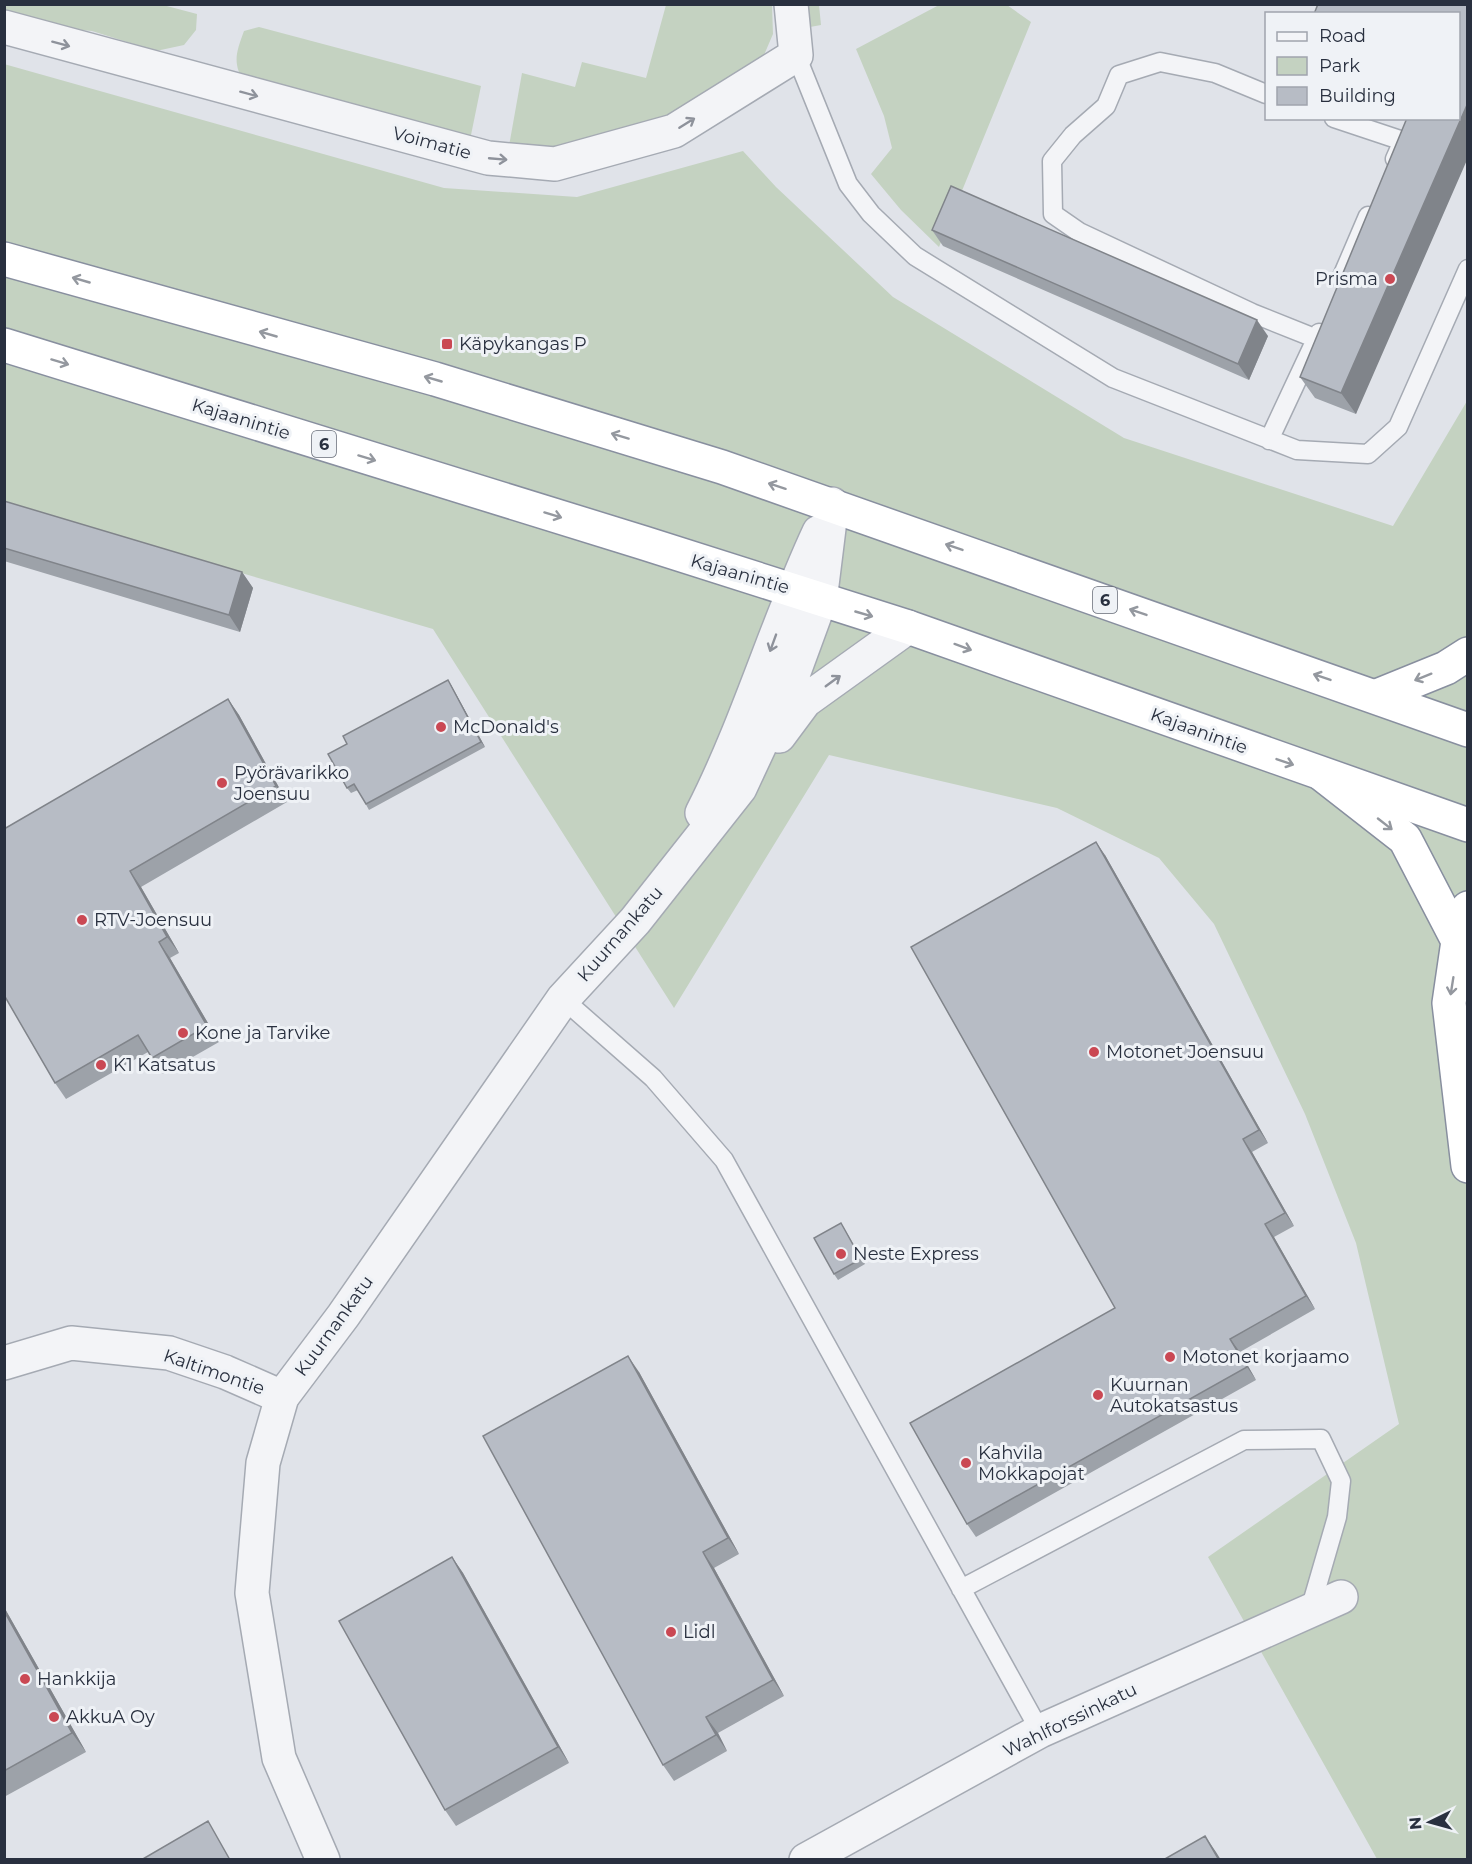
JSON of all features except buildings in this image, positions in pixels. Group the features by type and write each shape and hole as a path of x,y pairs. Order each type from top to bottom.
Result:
{"highway":[{"name":"6","path":"4,259 435,379 675,453 832,504 1377,696 1467,730"},
{"name":"Kajaanintie","path":"4,345 908,627 1467,825"},
{"path":"1377,696 1446,668 1467,654"},
{"path":"1323,775 1405,839 1458,941"},
{"path":"1467,908 1458,941 1449,1003 1467,1166"}],"street":[{"path":"790,4 796,55"},
{"name":"Voimatie","path":"4,27 488,158 555,164 674,131 796,55"},
{"name":"Kuurnankatu","path":"323,1860 279,1758 252,1593 263,1463 282,1396 343,1316 563,999 635,921 740,788 794,672 807,595 832,504"},
{"name":"Kuurnankatu","path":"671,874 807,595"},
{"path":"740,788 806,701 908,627"},
{"name":"Kaltimontie","path":"4,1363 70,1343 169,1353 225,1372 282,1396"},
{"name":"Wahlforssinkatu","path":"806,1860 1040,1731 1341,1597"}],"lane":[{"path":"796,55 848,184 871,214 915,256 1113,378 1297,450 1368,454 1398,428 1467,269"},
{"path":"1265,94 1215,73 1160,62 1119,75 1106,106 1073,135 1052,161 1053,214 1079,232 1251,313 1317,339"},
{"path":"1342,120 1406,134 1389,171"},
{"path":"1334,296 1375,201"},
{"path":"1269,440 1317,339 1325,317"},
{"path":"563,999 653,1078 724,1160 1040,1731"},
{"path":"961,1589 1244,1440 1321,1439 1341,1481 1337,1517 1310,1610"}],"green space":[{"path":"4,5 163,5 197,14 196,30 184,45 156,51 92,31 49,27 5,13"},
{"path":"666,5 772,5 773,34 764,55 738,78 657,122 529,154 509,146 522,73 575,87 582,62 646,78"},
{"path":"808,5 819,5 821,25 810,27"},
{"path":"939,5 1007,5 1031,22 939,247 901,210 871,174 892,148 884,116 856,49"},
{"path":"259,27 481,86 471,135 463,141 245,84 238,70 237,52 244,31"},
{"path":"4,64 444,188 577,197 743,151 776,187 893,297 1124,438 1393,526 1467,401 1467,1859 1377,1859 1208,1557 1399,1424 1356,1243 1305,1114 1214,924 1159,858 1057,808 829,755 674,1008 433,629 5,504"}],"place":[{"name":"Prisma","path":"1390,279"},
{"name":"Käpykangas P","path":"447,344"},
{"name":"McDonald's","path":"441,727"},
{"name":"Pyörävarikko Joensuu","path":"222,783"},
{"name":"RTV-Joensuu","path":"82,920"},
{"name":"Kone ja Tarvike","path":"183,1033"},
{"name":"Motonet Joensuu","path":"1094,1052"},
{"name":"K1 Katsatus","path":"101,1065"},
{"name":"Neste Express","path":"841,1254"},
{"name":"Motonet korjaamo","path":"1170,1357"},
{"name":"Kuurnan Autokatsastus","path":"1098,1395"},
{"name":"Kahvila Mokkapojat","path":"966,1463"},
{"name":"Lidl","path":"671,1632"},
{"name":"Hankkija","path":"25,1679"},
{"name":"AkkuA Oy","path":"54,1717"}]}
